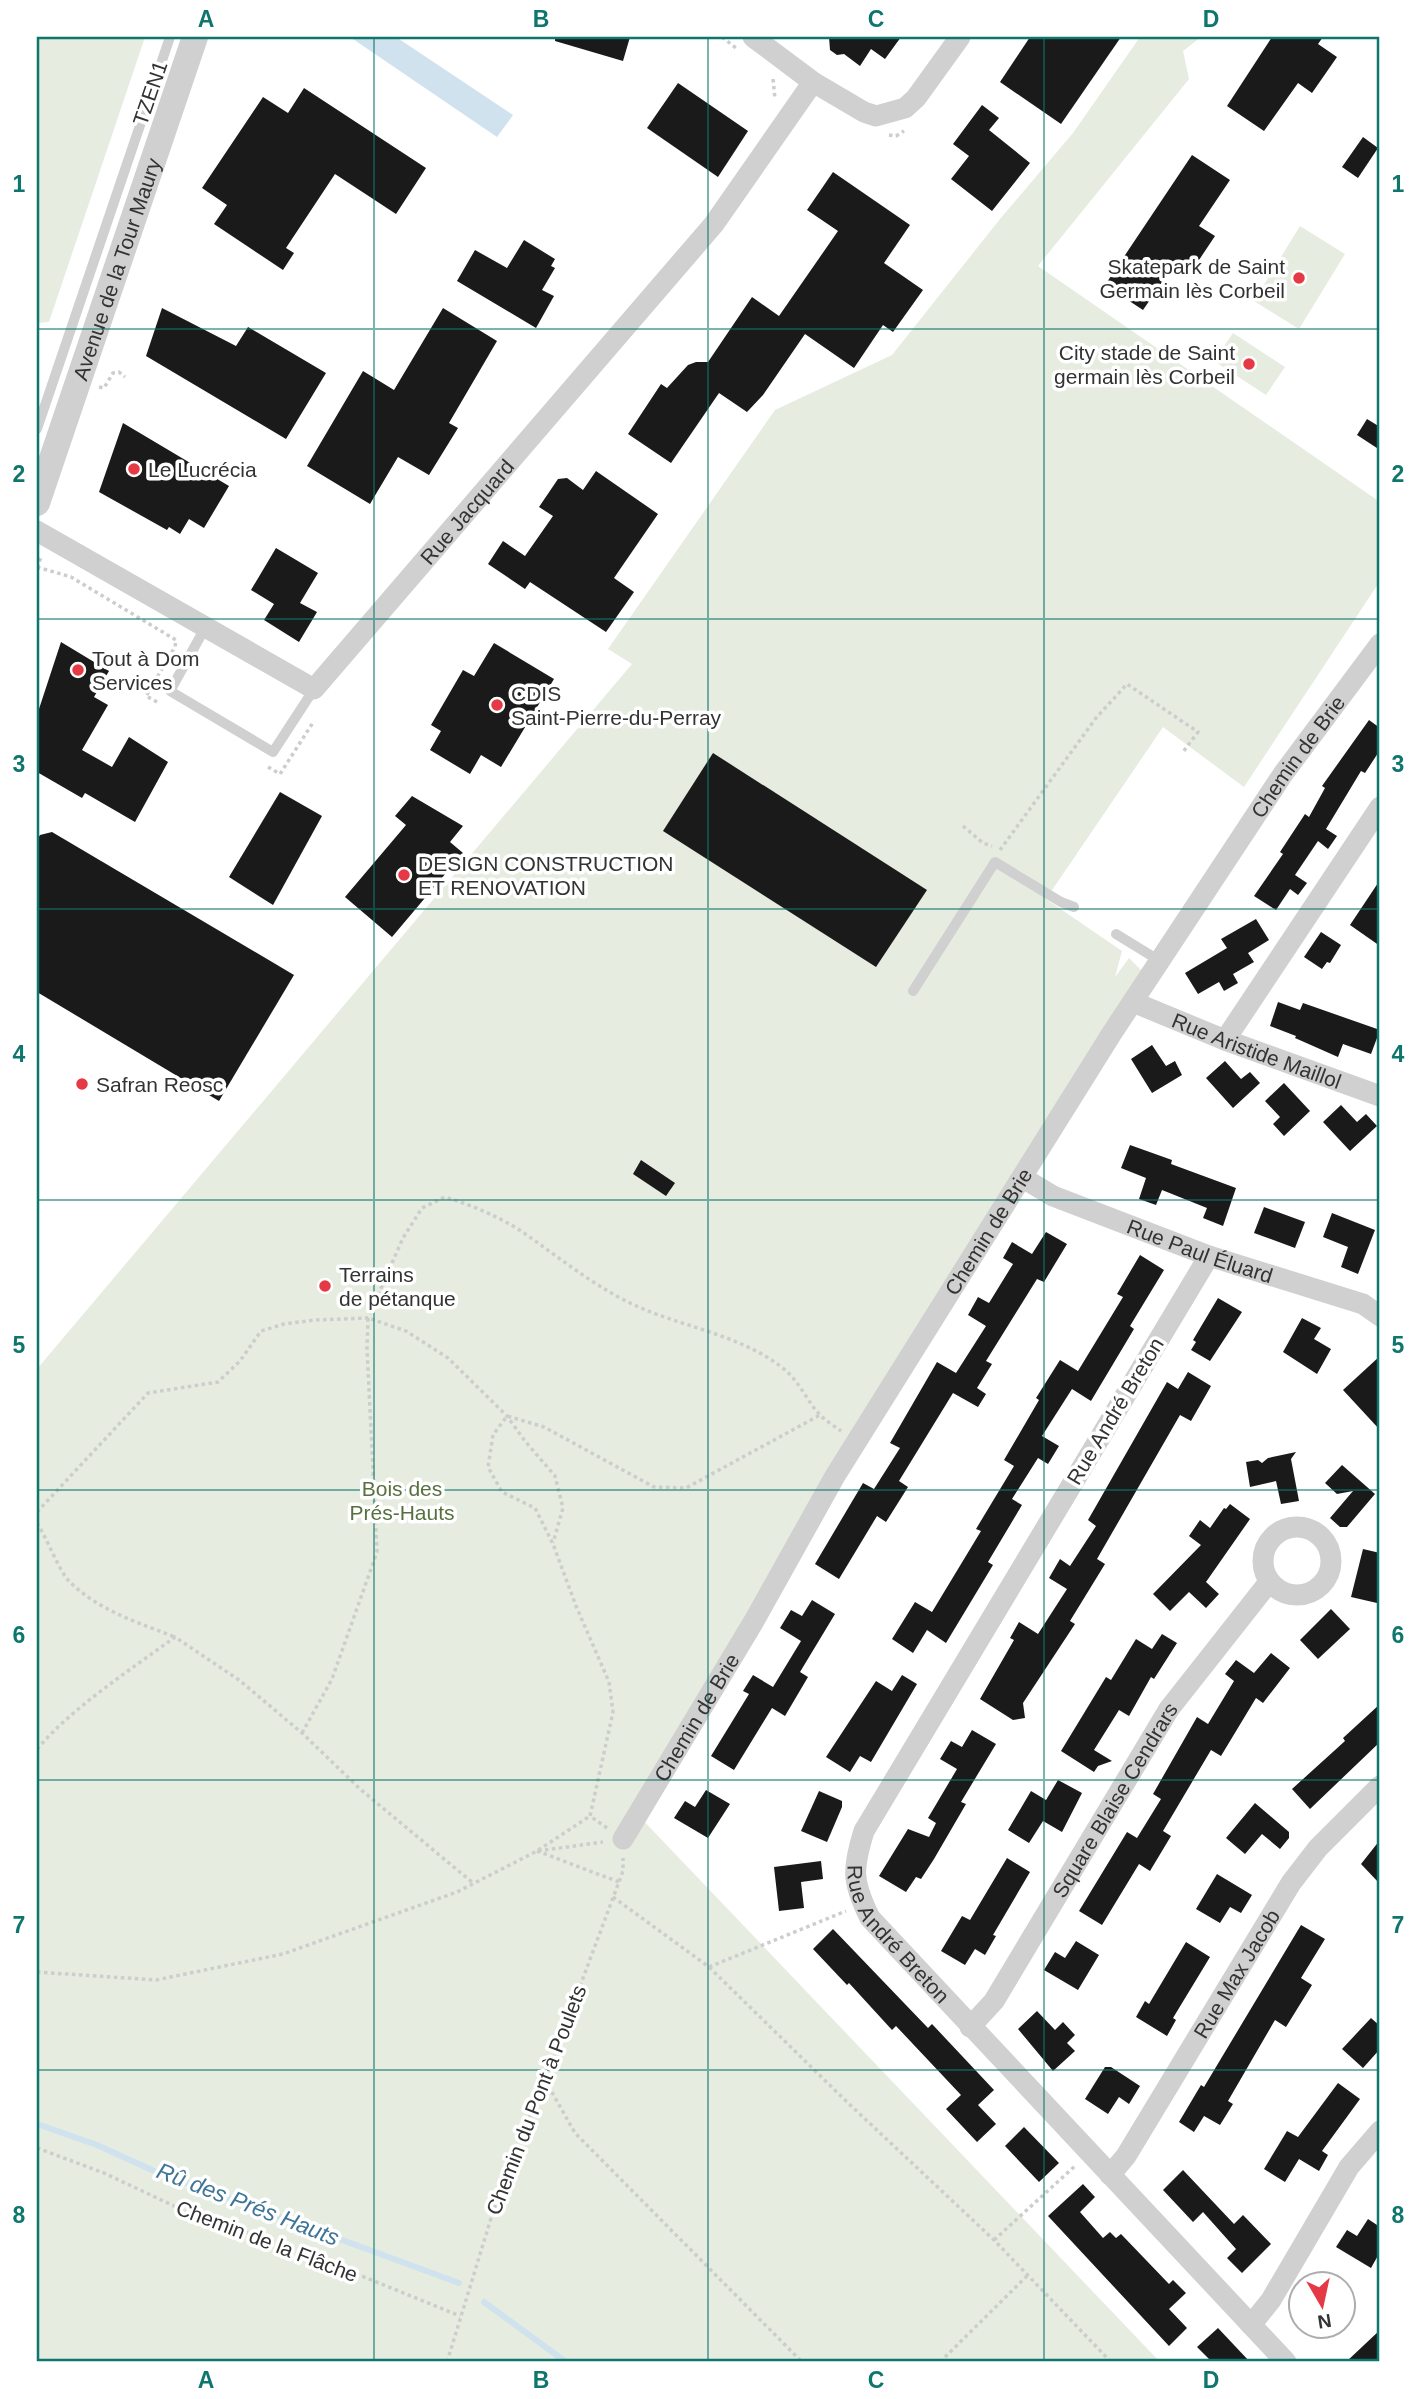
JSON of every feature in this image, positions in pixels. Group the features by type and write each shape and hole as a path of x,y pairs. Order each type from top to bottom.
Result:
{"street":[{"name":"Avenue de la Tour Maury","path":"37,503 195,37"},
{"path":"748,45 863,112 876,116 894,113 916,98 960,37"},
{"name":"Rue Jacquard","path":"314,689 714,224 813,82"},
{"path":"37,531 314,689"},
{"name":"Chemin de Brie","path":"623,1839 754,1621 835,1476 1133,1002 1283,774 1380,644"},
{"path":"1225,1040 1380,807"},
{"name":"Rue Aristide Maillol","path":"1133,1002 1225,1040 1380,1096"},
{"name":"Rue Paul Éluard","path":"1023,1178 1053,1196 1209,1256 1363,1304 1380,1316"},
{"name":"Rue André Breton","path":"1209,1256 864,1831 854,1860 857,1892 870,1917 1286,2362"},
{"name":"Square Blaise Cendrars","path":"970,2027 994,2001 1170,1709 1269,1582"},
{"name":"Rue Max Jacob","path":"1110,2175 1126,2156 1292,1883 1318,1848 1380,1786"},
{"path":"1251,2325 1271,2300 1349,2167 1380,2131"}],"lane":[{"name":"TZEN1","path":"37,429 170,37"},
{"path":"205,628 170,691 273,752 314,689"},
{"path":"914,991 995,862 1060,902 1074,907"},
{"path":"1116,934 1160,961"}],"path":[{"path":"722,37 748,45"},
{"path":"771,108 775,98 773,75"},
{"path":"97,387 104,388 113,373 119,372 125,377"},
{"path":"995,862 1000,849 1096,718 1127,684 1198,732 1183,752"},
{"path":"963,826 983,843 1000,849"},
{"path":"302,1733 332,1679 377,1552 366,1349 368,1318 403,1238 422,1208 445,1197 474,1206 516,1228 573,1270 627,1302 669,1320 713,1332 757,1353 785,1370 820,1415 857,1443"},
{"path":"37,1512 149,1393 218,1382 240,1361 261,1331 284,1324 315,1320 368,1318 406,1331 448,1358 507,1416 555,1476 563,1508 553,1544"},
{"path":"507,1416 544,1427 654,1487 685,1488 820,1415"},
{"path":"37,1972 156,1980 283,1954 457,1892 537,1851 590,1816 612,1712 610,1682 576,1606 553,1544 535,1508 502,1492 488,1467 493,1435 507,1416"},
{"path":"37,1523 67,1579 97,1603 131,1620 176,1637 239,1680 302,1733 360,1789 474,1883"},
{"path":"37,1749 50,1734 176,1637"},
{"path":"590,1816 623,1839"},
{"path":"537,1851 623,1839"},
{"name":"Chemin du Pont à Poulets","path":"447,2362 504,2176 545,2080 619,1882 623,1867 623,1839"},
{"path":"537,1851 619,1882"},
{"path":"613,1897 709,1967 846,2102 1029,2274 1111,2362"},
{"path":"709,1967 851,1909"},
{"path":"545,2080 575,2133 802,2362"},
{"name":"Chemin de la Flâche","path":"37,2148 104,2173 191,2214 293,2248 460,2316"},
{"path":"994,2240 1082,2160"},
{"path":"940,2362 1029,2274"}],"green space":[{"path":"37,37 145,37 49,322 37,323"},
{"name":"Bois des Prés-Hauts","path":"1140,37 1201,37 1183,51 1189,79 1038,266 1380,502 1380,581 1244,787 1163,727 1046,899 1122,951 1115,977 1129,958 1144,973 637,1814 1160,2362 37,2362 37,1369 632,664 608,649 775,410 892,355 1000,219 1073,133"},
{"name":"Skatepark de Saint Germain lès Corbeil","path":"1300,226 1345,254 1299,329 1254,301"},
{"name":"City stade de Saint germain lès Corbeil","path":"1233,333 1285,367 1266,395 1214,361"}],"water":[{"path":"350,37 396,37 513,115 497,137"}],"building":[{"path":"555,37 630,37 623,61 555,41"},
{"path":"829,37 901,37 885,59 871,49 860,66 844,54 837,55 830,50"},
{"path":"1030,37 1121,37 1061,124 1000,82"},
{"path":"1272,37 1323,37 1318,44 1337,57 1312,93 1298,83 1264,131 1227,106"},
{"path":"678,83 748,131 718,177 647,128"},
{"path":"304,88 426,168 396,214 335,174 286,248 294,253 283,270 214,224 227,205 202,188 263,97 288,113"},
{"path":"982,105 999,118 989,130 1030,163 992,211 951,179 969,156 953,144"},
{"path":"1363,137 1378,148 1358,178 1342,167"},
{"path":"1192,155 1230,180 1199,226 1215,236 1191,272 1176,262 1143,310 1105,285"},
{"path":"833,172 910,225 884,263 923,290 893,332 883,325 854,368 805,334 763,395 747,412 719,393 671,463 628,434 661,384 667,388 688,365 708,362 752,297 779,316 838,231 807,210"},
{"path":"524,240 555,259 551,266 555,268 542,290 554,296 536,328 457,281 475,250 507,268"},
{"path":"162,308 236,346 248,327 326,373 286,439 146,356"},
{"path":"443,308 497,341 449,423 458,428 429,475 398,457 370,504 307,466 363,371 394,390"},
{"path":"1367,419 1380,427 1380,450 1357,435"},
{"path":"123,423 229,486 204,528 189,519 180,534 169,527 167,530 99,492"},
{"path":"596,471 658,514 614,578 634,592 606,632 530,582 525,589 488,564 503,541 525,556 553,516 539,507 558,479 567,478 583,490"},
{"path":"276,548 318,573 300,603 317,612 299,642 264,620 274,604 251,590"},
{"path":"61,642 109,671 94,697 108,705 82,750 112,767 129,737 168,762 135,822 85,793 82,798 37,772 37,715"},
{"name":"CDIS Saint-Pierre-du-Perray","path":"494,643 554,679 501,767 481,755 470,774 430,750 441,731 431,725 463,670 474,676"},
{"path":"1369,720 1380,728 1380,750 1365,773 1361,771 1326,829 1337,836 1328,849 1318,841 1295,875 1307,883 1298,895 1290,889 1276,910 1254,896 1283,854 1280,852 1305,814 1309,817 1325,788 1322,786"},
{"path":"713,753 927,890 876,967 663,831"},
{"path":"280,792 322,816 273,905 229,877"},
{"name":"DESIGN CONSTRUCTION ET RENOVATION","path":"412,796 463,826 450,842 463,853 392,937 345,897 406,825 395,816"},
{"path":"52,832 294,975 219,1101 37,992 37,840 40,835"},
{"path":"1380,880 1380,946 1350,925"},
{"path":"1256,919 1269,940 1248,953 1254,962 1233,974 1238,983 1224,991 1219,982 1198,994 1185,973 1227,948 1221,939"},
{"path":"1321,932 1341,945 1330,963 1327,962 1322,969 1304,957"},
{"path":"1278,1002 1300,1010 1303,1003 1380,1030 1371,1054 1343,1044 1338,1057 1270,1026"},
{"path":"1152,1045 1166,1066 1175,1061 1182,1075 1152,1093 1131,1059"},
{"path":"1225,1061 1241,1079 1250,1072 1260,1083 1233,1108 1206,1078"},
{"path":"1284,1083 1310,1111 1284,1136 1273,1124 1280,1117 1265,1101"},
{"path":"1341,1105 1357,1122 1366,1114 1377,1126 1350,1151 1323,1122"},
{"path":"1130,1145 1172,1160 1171,1164 1236,1188 1223,1226 1203,1218 1207,1208 1162,1190 1156,1205 1139,1199 1146,1178 1121,1168"},
{"path":"641,1160 675,1183 666,1196 633,1174"},
{"path":"1264,1207 1305,1222 1295,1248 1254,1233"},
{"path":"1332,1213 1375,1230 1358,1274 1341,1267 1348,1247 1323,1237"},
{"path":"1046,1232 1067,1244 1044,1282 1037,1279 986,1361 992,1364 977,1388 986,1394 978,1407 953,1393 899,1481 908,1487 886,1522 877,1516 839,1579 815,1564 863,1483 874,1489 900,1448 890,1443 937,1362 956,1373 986,1326 968,1315 978,1297 989,1303 1013,1264 1003,1258 1012,1242 1032,1254"},
{"path":"1140,1255 1164,1270 1130,1326 1134,1329 1091,1401 1072,1389 1042,1436 1059,1446 1048,1464 1038,1458 1012,1499 1022,1505 988,1562 993,1565 946,1643 927,1630 913,1653 892,1639 915,1602 932,1612 981,1531 976,1529 1014,1466 1004,1460 1039,1400 1036,1398 1060,1360 1078,1371 1123,1297 1117,1294"},
{"path":"1218,1298 1242,1312 1210,1361 1191,1350 1196,1342 1193,1340"},
{"path":"1302,1318 1321,1328 1314,1339 1331,1349 1317,1374 1283,1352"},
{"path":"1380,1356 1380,1430 1343,1390"},
{"path":"1188,1372 1211,1386 1191,1421 1180,1415 1097,1559 1105,1564 1070,1621 1075,1624 1023,1703 1025,1718 1013,1720 980,1699 1014,1640 1010,1638 1019,1622 1038,1634 1067,1589 1049,1578 1060,1559 1070,1566 1096,1526 1088,1520 1167,1382 1178,1389"},
{"path":"1296,1452 1291,1459 1299,1501 1281,1504 1276,1481 1250,1487 1246,1462 1258,1460 1262,1463 1268,1458"},
{"path":"1342,1465 1375,1494 1347,1527 1340,1527 1330,1518 1353,1491 1337,1494 1325,1483"},
{"path":"1230,1504 1250,1519 1206,1582 1219,1594 1206,1608 1189,1592 1170,1611 1153,1594 1201,1545 1189,1536 1200,1520 1210,1528"},
{"path":"1363,1549 1380,1553 1380,1592 1377,1603 1351,1597"},
{"path":"812,1600 835,1614 800,1672 808,1677 785,1716 772,1708 734,1770 711,1756 749,1694 743,1691 753,1675 773,1687 801,1641 780,1628 791,1610 802,1616"},
{"path":"1331,1609 1350,1629 1318,1659 1300,1640"},
{"path":"1162,1634 1177,1643 1154,1679 1151,1677 1129,1716 1119,1710 1094,1750 1112,1761 1098,1766 1094,1772 1061,1751 1106,1677 1111,1680 1136,1639 1152,1649"},
{"path":"1271,1653 1290,1668 1263,1703 1256,1698 1221,1756 1211,1750 1163,1831 1171,1836 1150,1871 1139,1864 1102,1925 1079,1911 1127,1832 1137,1838 1161,1799 1153,1794 1197,1717 1208,1724 1234,1681 1225,1674 1236,1660 1254,1673"},
{"path":"902,1675 917,1684 871,1762 860,1756 850,1772 826,1757 876,1681 892,1691"},
{"path":"1380,1704 1380,1742 1310,1809 1292,1789 1345,1741 1343,1738"},
{"path":"972,1730 996,1744 961,1802 966,1804 934,1859 921,1879 916,1877 906,1892 879,1876 908,1829 929,1837 936,1823 928,1818 957,1769 940,1759 951,1741 962,1747"},
{"path":"1058,1780 1082,1793 1062,1832 1043,1821 1029,1843 1008,1830 1031,1791 1046,1800"},
{"path":"706,1790 730,1804 708,1838 674,1818 685,1801 695,1807"},
{"path":"819,1791 842,1801 827,1842 801,1831"},
{"path":"1255,1803 1289,1832 1289,1838 1280,1849 1262,1834 1245,1854 1226,1838"},
{"path":"1380,1840 1380,1884 1361,1864"},
{"path":"1007,1858 1030,1872 993,1935 996,1936 985,1955 975,1949 965,1965 941,1951 962,1916 970,1920"},
{"path":"821,1861 823,1879 801,1882 804,1908 779,1911 774,1867"},
{"path":"1217,1874 1252,1895 1241,1913 1230,1907 1220,1923 1196,1909"},
{"path":"1301,1925 1325,1939 1301,1978 1312,1985 1286,2027 1275,2020 1228,2101 1233,2104 1220,2125 1204,2116 1194,2132 1179,2122 1201,2085 1204,2087"},
{"path":"833,1929 928,2028 932,2024 994,2090 978,2105 996,2124 977,2142 946,2109 961,2095 896,2026 892,2030 813,1949"},
{"path":"1076,1941 1099,1955 1078,1990 1044,1970 1055,1952 1065,1958"},
{"path":"1186,1942 1210,1957 1173,2018 1176,2020 1167,2036 1136,2017 1145,2001 1149,2004"},
{"path":"1037,2011 1055,2030 1063,2022 1075,2035 1067,2043 1075,2051 1053,2071 1018,2029"},
{"path":"1371,2018 1380,2026 1380,2049 1363,2068 1342,2049"},
{"path":"1105,2067 1111,2067 1140,2086 1129,2104 1119,2097 1108,2114 1085,2099"},
{"path":"1338,2083 1360,2099 1322,2151 1328,2155 1319,2171 1299,2159 1285,2182 1264,2169 1287,2131 1298,2137"},
{"path":"1024,2127 1059,2163 1039,2182 1005,2146"},
{"path":"1183,2170 1234,2224 1243,2215 1271,2244 1242,2273 1227,2258 1236,2249 1203,2212 1193,2222 1163,2190"},
{"path":"1083,2184 1095,2197 1080,2212 1103,2238 1110,2232 1116,2238 1121,2234 1169,2284 1173,2280 1186,2293 1169,2309 1187,2328 1169,2346 1048,2216"},
{"path":"1368,2219 1380,2227 1380,2252 1371,2268 1336,2247 1347,2230 1357,2236"},
{"path":"1218,2328 1250,2362 1212,2362 1197,2347"},
{"path":"1380,2330 1380,2362 1346,2362"}],"waterway":[{"name":"Rû des Prés Hauts","path":"37,2124 97,2145 152,2170 459,2283"},
{"name":"Rû des Prés Hauts","path":"484,2302 566,2362"}],"place":[{"name":"Skatepark de Saint Germain lès Corbeil","path":"1299,278"},
{"name":"City stade de Saint germain lès Corbeil","path":"1249,364"},
{"name":"Le Lucrécia","path":"134,469"},
{"name":"Tout à Dom Services","path":"78,670"},
{"name":"CDIS Saint-Pierre-du-Perray","path":"497,705"},
{"name":"DESIGN CONSTRUCTION ET RENOVATION","path":"404,875"},
{"name":"Safran Reosc","path":"82,1084"},
{"name":"Terrains de pétanque","path":"325,1286"}]}
